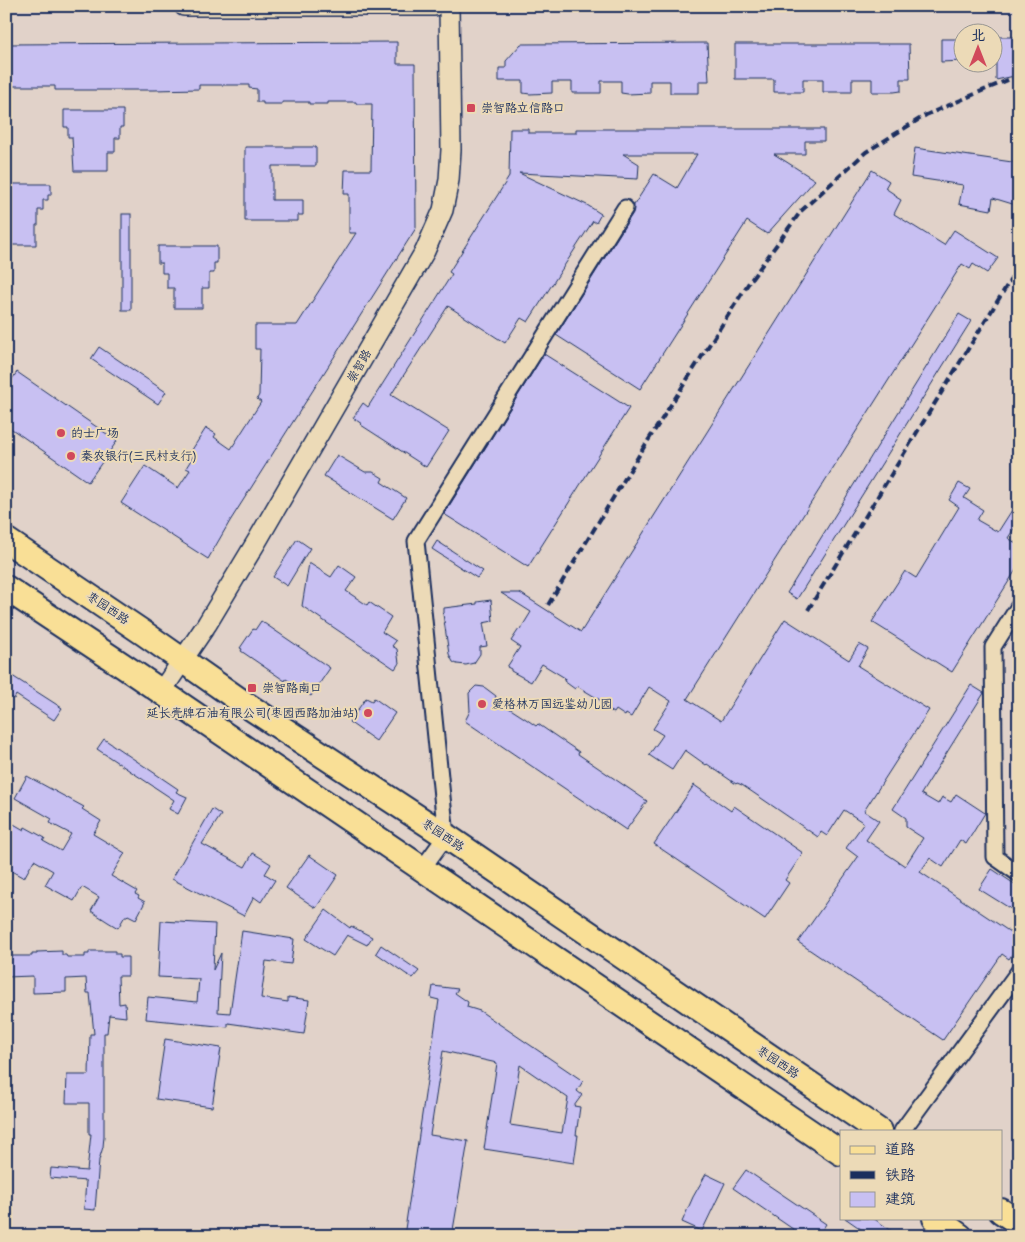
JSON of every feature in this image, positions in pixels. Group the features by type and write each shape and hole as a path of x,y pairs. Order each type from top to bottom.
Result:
{"main road":[{"name":"枣园西路","path":"6,540 242,702 446,836 878,1130"},
{"path":"6,588 840,1152"},
{"path":"1002,1212 1019,1223"},
{"path":"938,1220 960,1236"}],"street":[{"path":"184,6 434,6"},
{"name":"崇智路","path":"161,692 257,541 425,251 443,210 449,180 451,150 449,6"},
{"path":"422,869 446,836 416,541 625,208"},
{"path":"1019,606 993,647 995,856 1019,874"},
{"path":"903,1130 1019,971"}],"building":[{"path":"1002,37 1019,37 1019,75 996,80 996,72 1002,72"},
{"path":"941,39 952,39 952,61 941,62"},
{"path":"397,42 397,64 415,64 416,228 230,521 208,559 121,503 145,466 178,488 190,470 186,468 194,455 190,453 206,428 216,434 214,437 231,449 261,402 257,399 259,395 260,349 255,349 255,325 297,325 356,233 349,233 349,194 344,194 345,170 371,170 372,104 356,104 356,102 309,104 309,102 282,102 282,104 263,104 263,102 257,102 257,89 249,88 249,85 199,85 199,89 154,90 55,90 55,86 6,86 6,44"},
{"path":"707,43 709,81 699,81 699,93 670,93 670,81 650,81 650,93 628,94 621,93 621,81 601,81 601,93 572,93 572,82 552,82 552,93 530,94 523,93 523,81 499,81 499,68 506,68 506,61 521,44"},
{"path":"735,44 909,44 910,79 901,79 901,91 894,92 872,92 872,79 852,79 852,92 823,92 823,79 803,79 803,92 774,92 774,79 735,79"},
{"path":"64,110 123,110 123,127 120,127 120,138 115,138 115,152 108,152 108,171 74,171 72,137 68,137 68,127 64,127"},
{"path":"510,129 528,129 528,133 576,133 576,129 824,129 824,141 805,141 805,154 774,154 815,180 767,234 747,221 640,389 556,335 633,213 634,205 654,174 677,188 697,154 623,154 639,164 638,179 519,173 587,205 601,214 596,223 593,221 528,322 521,318 505,343 448,306 391,395 449,431 426,467 353,418 363,403 368,407 452,274 449,272 509,177"},
{"path":"245,147 316,147 316,166 272,166 272,200 303,200 303,215 298,215 298,221 245,221"},
{"path":"915,148 1019,163 1019,206 993,198 991,210 959,204 963,185 911,177"},
{"path":"872,170 889,181 885,188 901,200 894,214 944,245 954,230 998,258 987,273 973,264 970,269 962,264 687,699 721,721 785,619 849,660 859,644 868,649 858,666 929,710 864,811 879,821 866,840 905,866 923,838 906,827 906,818 893,809 971,685 984,693 921,794 938,804 942,797 951,802 956,794 985,813 966,844 960,840 943,867 930,858 920,872 1019,938 1019,944 1009,959 1002,954 943,1040 798,942 858,857 846,848 864,823 844,810 827,836 821,832 818,837 742,785 736,784 685,750 672,770 649,755 663,735 653,729 671,701 649,687 631,717 626,714 625,716 616,710 614,713 603,706 605,703 577,686 575,689 564,681 565,678 542,664 531,682 507,667 520,647 511,641 531,612 501,593 520,593 581,632"},
{"path":"6,184 51,184 51,195 48,195 48,200 43,200 43,210 38,210 36,245 6,245"},
{"path":"122,214 131,214 131,310 122,310"},
{"path":"158,246 217,246 217,263 214,263 214,273 209,273 209,288 202,288 202,308 174,308 174,288 167,288 167,273 162,273 162,263 158,263"},
{"path":"959,314 971,321 797,599 787,593"},
{"path":"99,347 166,392 158,404 91,359"},
{"path":"544,354 629,408 528,567 444,514"},
{"name":"的士广场","path":"17,372 117,441 88,482 6,425 6,388"},
{"path":"337,455 365,472 373,472 383,478 381,482 406,498 393,519 324,476"},
{"path":"959,483 970,489 964,498 983,510 977,520 998,532 1019,499 1019,521 1008,538 1019,545 1019,565 952,672 872,622 905,571 916,578 959,507 949,500"},
{"path":"297,539 310,548 287,586 273,577"},
{"path":"437,541 483,571 477,578 432,549"},
{"path":"309,563 331,577 339,565 356,577 346,591 367,605 369,602 391,617 382,632 396,641 392,646 397,649 399,663 395,669 302,606"},
{"path":"491,600 493,621 483,623 487,646 480,647 480,654 474,663 466,665 453,662 449,654 443,614 444,608 477,604 477,602"},
{"path":"261,621 330,668 311,696 241,651 242,649 240,648"},
{"path":"6,672 62,708 54,720 16,695 14,699 6,694"},
{"path":"476,686 484,687 496,696 495,699 536,726 538,724 647,801 626,830 465,721 470,711 469,693"},
{"path":"366,698 372,701 374,698 395,713 376,741 349,722"},
{"path":"104,739 178,789 176,792 187,797 178,814 169,809 174,800 97,749"},
{"path":"27,776 84,807 82,809 101,821 93,834 125,853 111,876 137,891 135,894 145,902 136,919 128,915 125,916 118,928 91,911 99,897 82,887 74,901 45,885 53,871 34,860 24,878 6,868 6,854 11,846 6,844 6,833 12,823 24,830 25,827 45,838 43,841 61,851 71,834 50,823 52,819 15,798"},
{"path":"694,785 731,811 734,806 803,853 785,880 789,883 765,919 654,844"},
{"path":"212,809 221,815 202,844 245,867 253,853 271,864 265,874 275,880 261,902 254,897 244,916 172,879"},
{"path":"309,855 338,875 316,908 286,888"},
{"path":"992,869 1019,887 1019,914 979,889"},
{"path":"326,910 350,928 351,926 372,937 367,945 347,935 333,956 306,939"},
{"path":"161,921 215,924 213,970 221,953 218,1012 230,1013 242,931 294,939 291,964 266,961 261,998 288,1002 288,997 309,1000 304,1034 228,1023 228,1027 146,1019 148,997 197,1002 199,979 158,977"},
{"path":"381,945 419,971 413,978 406,974 376,953"},
{"path":"62,951 62,955 67,957 85,957 85,954 89,954 89,951 115,951 115,954 120,954 120,957 128,957 128,976 118,976 119,1004 125,1003 126,1017 109,1015 107,1033 104,1033 104,1136 99,1160 95,1210 84,1209 86,1181 50,1178 51,1168 87,1171 91,1134 89,1134 89,1103 66,1103 67,1075 89,1075 90,1034 94,1034 90,993 87,993 86,978 66,979 66,992 33,993 33,976 6,977 6,956 32,956 32,954 37,954 37,952"},
{"path":"433,986 458,989 455,993 468,1002 467,1007 480,1011 583,1081 577,1091 582,1095 574,1106 580,1107 576,1135 578,1135 574,1163 484,1149 497,1063 443,1051 430,1135 468,1141 452,1236 404,1236 439,1000 431,998","holes":["520,1065 568,1098 562,1133 510,1125"]},
{"path":"165,1039 221,1048 212,1107 156,1099"},
{"path":"746,1170 826,1224 818,1236 803,1236 733,1188"},
{"path":"706,1174 725,1183 702,1231 682,1222"},
{"path":"848,1220 876,1220 899,1236 871,1236"}],"railway":[{"path":"548,605 644,447 748,284 801,211 866,152 926,115 1010,79 1019,77"},
{"path":"808,610 1019,266"}],"place":[{"name":"崇智路立信路口","path":"471,108"},
{"name":"的士广场","path":"61,433"},
{"name":"秦农银行(三民村支行)","path":"71,456"},
{"name":"崇智路南口","path":"252,688"},
{"name":"爱格林万国远鉴幼儿园","path":"482,704"},
{"name":"延长壳牌石油有限公司(枣园西路加油站)","path":"368,713"}]}
